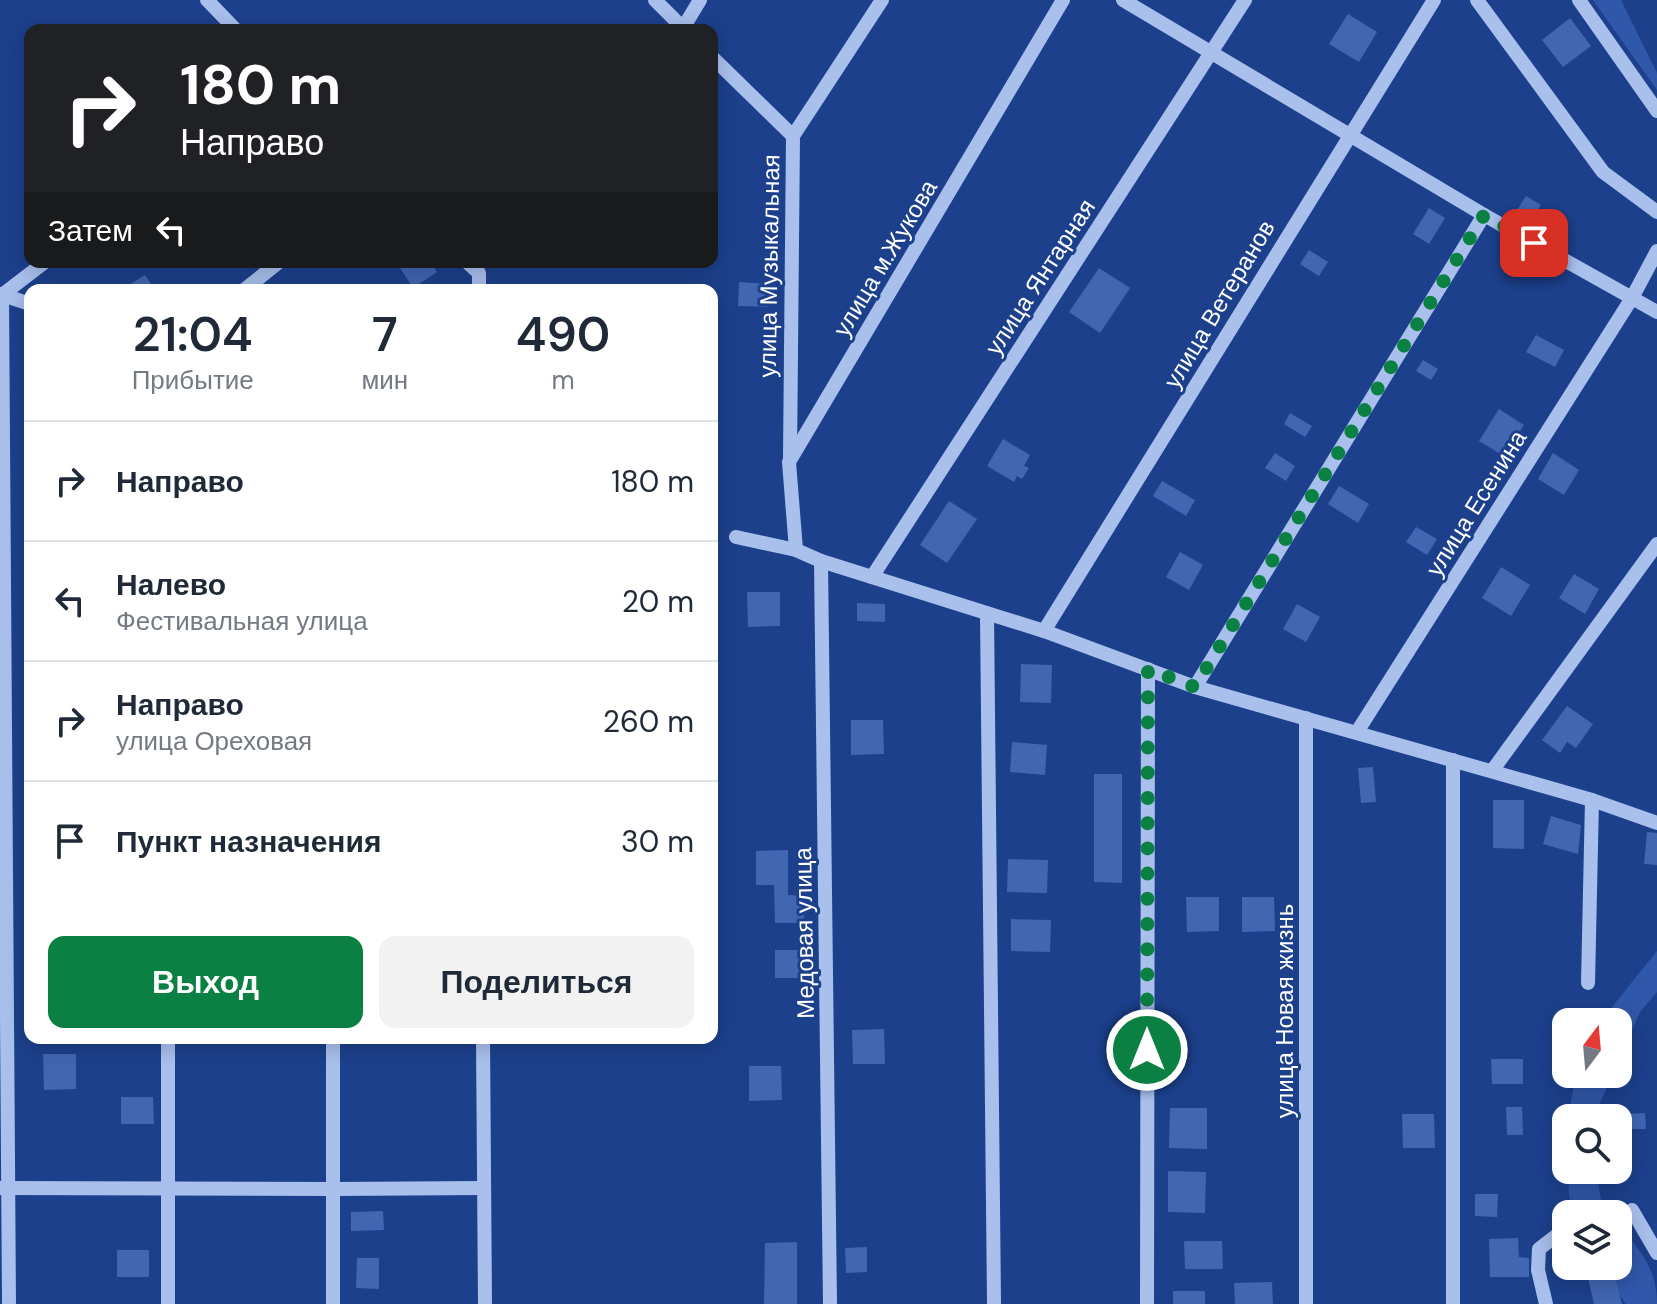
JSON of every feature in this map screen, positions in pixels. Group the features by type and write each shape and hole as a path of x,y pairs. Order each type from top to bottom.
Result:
{"street":[{"path":"207,0 230,24"},
{"path":"655,0 679,24"},
{"path":"687,24 700,0"},
{"path":"793,136 882,0"},
{"name":"улица м.Жукова","path":"789,462 1063,0"},
{"path":"1123,0 1484,215 1657,312"},
{"name":"улица Янтарная","path":"872,577 1245,0"},
{"name":"улица Ветеранов","path":"1044,631 1434,0"},
{"path":"1477,0 1603,172 1657,212"},
{"path":"1579,0 1657,111"},
{"name":"улица Музыкальная","path":"718,63 793,136 789,462"},
{"path":"1195,687 1484,215"},
{"name":"улица Есенина","path":"1357,732 1632,298 1657,251"},
{"path":"1,295 37,268"},
{"path":"252,284 272,268"},
{"path":"1,295 24,302"},
{"path":"1,295 4,1188 9,1304"},
{"path":"789,462 796,550"},
{"path":"736,537 796,550 821,561 1044,631 1195,687 1592,800 1657,823"},
{"path":"1492,771 1657,544"},
{"name":"Медовая улица","path":"821,561 830,1304"},
{"path":"987,614 994,1304"},
{"path":"1147,1304 1148,669"},
{"name":"улица Новая жизнь","path":"1306,718 1306,1304"},
{"path":"1453,760 1453,1304"},
{"path":"1588,983 1592,800"},
{"path":"168,1044 168,1304"},
{"path":"333,1044 333,1304"},
{"path":"483,1044 485,1304"},
{"path":"4,1188 484,1188"},
{"path":"1632,1210 1657,1253"},
{"path":"1546,1304 1538,1270 1539,1249 1552,1239"}],"shaded area":[{"path":"1593,0 1621,0 1657,73 1657,90"},
{"path":"1657,951 1657,992 1640,1012 1632,1030 1632,1008 1611,1008"},
{"path":"1573,1088 1607,1088 1599,1104 1571,1104"},
{"path":"1569,1184 1598,1184 1601,1200 1570,1200"},
{"path":"1632,1241 1651,1271 1657,1304 1626,1304 1608,1280 1632,1280"}],"building":[{"path":"1348,14 1377,32 1359,62 1329,44"},
{"path":"1570,18 1591,46 1563,67 1542,40"},
{"path":"1526,196 1541,205 1527,227 1512,218"},
{"path":"1429,208 1445,218 1429,244 1413,234"},
{"path":"1309,250 1328,262 1319,276 1300,264"},
{"path":"400,268 435,268 437,272 419,284 410,284"},
{"path":"1099,268 1130,288 1100,333 1069,312"},
{"path":"145,275 151,284 131,284"},
{"path":"739,282 769,284 768,307 738,306"},
{"path":"1536,335 1564,350 1555,367 1526,352"},
{"path":"1423,360 1438,369 1431,380 1416,371"},
{"path":"1499,409 1524,425 1504,456 1479,441"},
{"path":"1290,413 1312,426 1305,437 1284,424"},
{"path":"1003,439 1030,455 1024,466 1029,468 1022,479 1017,476 1014,482 987,466"},
{"path":"1275,453 1295,466 1286,481 1265,468"},
{"path":"1553,453 1579,470 1564,495 1538,479"},
{"path":"1162,481 1195,500 1186,516 1153,496"},
{"path":"1339,486 1369,504 1358,523 1328,504"},
{"path":"949,501 977,519 947,563 920,545"},
{"path":"1416,527 1437,539 1427,555 1406,542"},
{"path":"1180,552 1203,565 1189,590 1166,577"},
{"path":"1501,567 1530,585 1511,616 1482,598"},
{"path":"1574,574 1599,589 1585,614 1559,598"},
{"path":"747,592 780,592 780,626 748,627"},
{"path":"857,603 885,604 885,622 857,621"},
{"path":"1297,604 1320,617 1306,642 1283,629"},
{"path":"1021,664 1052,665 1051,703 1020,702"},
{"path":"1567,706 1593,724 1576,748 1567,742 1560,753 1542,740"},
{"path":"851,720 883,720 884,754 851,755"},
{"path":"1012,742 1047,745 1045,775 1010,772"},
{"path":"1373,767 1376,802 1361,803 1358,768"},
{"path":"1094,774 1122,774 1122,883 1094,882"},
{"path":"1493,800 1524,800 1524,849 1493,848"},
{"path":"1551,816 1581,825 1578,854 1543,844"},
{"path":"1647,832 1657,833 1657,865 1644,864"},
{"path":"788,850 788,895 804,896 804,923 775,923 774,885 756,885 756,851"},
{"path":"1008,859 1048,860 1047,893 1007,892"},
{"path":"1186,897 1219,897 1219,931 1187,932"},
{"path":"1242,897 1274,897 1275,931 1242,932"},
{"path":"1011,919 1051,920 1050,952 1011,951"},
{"path":"775,950 804,950 804,978 775,978"},
{"path":"884,1029 885,1064 853,1064 852,1030"},
{"path":"43,1054 76,1054 76,1089 44,1090"},
{"path":"1491,1059 1523,1059 1523,1084 1492,1084"},
{"path":"749,1066 781,1066 782,1100 749,1101"},
{"path":"121,1097 153,1097 154,1124 121,1124"},
{"path":"1506,1107 1522,1107 1523,1135 1507,1135"},
{"path":"1170,1108 1207,1108 1207,1149 1169,1148"},
{"path":"1645,1113 1646,1129 1632,1129 1632,1114"},
{"path":"1402,1114 1434,1114 1435,1148 1403,1148"},
{"path":"1168,1171 1206,1172 1205,1213 1168,1212"},
{"path":"1475,1194 1498,1194 1497,1217 1475,1216"},
{"path":"383,1211 384,1230 351,1231 351,1212"},
{"path":"1518,1238 1519,1257 1529,1258 1529,1277 1490,1277 1489,1239"},
{"path":"1184,1241 1222,1241 1223,1269 1185,1269"},
{"path":"797,1242 797,1304 764,1304 765,1243"},
{"path":"867,1247 867,1272 846,1273 845,1248"},
{"path":"117,1250 149,1250 149,1277 117,1277"},
{"path":"357,1258 379,1258 379,1289 356,1288"},
{"path":"1589,1280 1616,1280 1622,1304 1594,1304"},
{"path":"1272,1282 1273,1304 1235,1304 1234,1283"},
{"path":"1173,1291 1205,1291 1205,1304 1173,1304"}],"route":[{"path":"1147,1050 1148,669 1195,687 1484,215 1534,243"}]}
